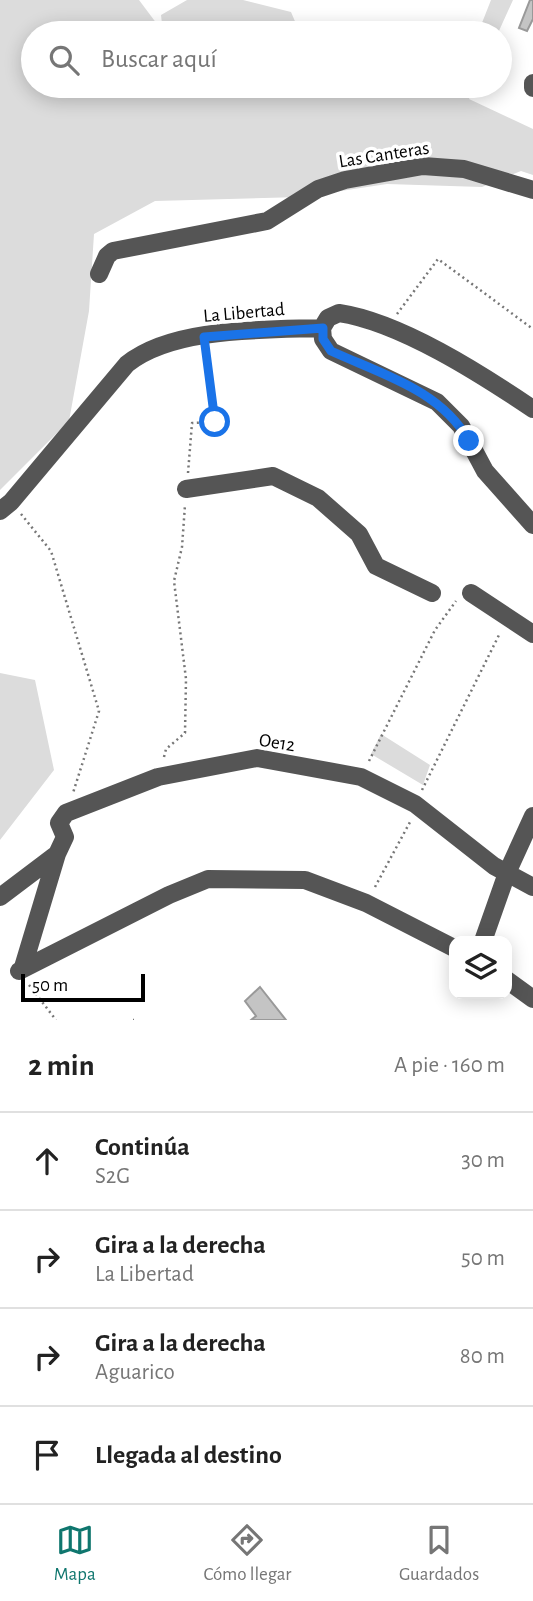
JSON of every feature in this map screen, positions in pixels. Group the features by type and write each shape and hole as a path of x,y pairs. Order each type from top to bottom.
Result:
{"street":[{"name":"Las Canteras","path":"99,274 107,256 113,251 267,221 318,189 345,180 423,166 464,169 533,190"},
{"name":"La Libertad","path":"6,507 127,364 158,345 204,337 323,328 328,318 339,313 387,328 482,375 533,409"},
{"path":"323,328 323,339 331,351 437,401 461,426 485,471 533,525"},
{"path":"186,489 273,476 318,498 359,534 376,566 432,593"},
{"path":"471,593 533,634"},
{"name":"Oe12","path":"66,813 158,777 257,758 361,777 415,804 507,873 533,887"},
{"path":"21,969 65,836 59,823 66,813"},
{"path":"485,936 507,873 533,816"},
{"path":"0,897 57,854"},
{"path":"21,969 169,895 208,879 305,880 366,903 449,945"},
{"path":"512,984 533,999"}],"path":[{"path":"387,328 438,259 533,329"},
{"path":"158,777 166,749 185,733 186,679 174,581 182,547 192,423 215,422 204,337"},
{"path":"6,507 51,551 99,711 66,813"},
{"path":"361,777 435,630 457,601 471,593"},
{"path":"366,903 394,855 415,804 508,618"},
{"path":"21,969 56,1020"}],"shaded area":[{"path":"0,0 139,0 155,21 21,21 21,98 469,98 533,129 533,175 521,171 482,187 387,184 301,197 155,201 94,234 89,311 69,421 0,490"},
{"path":"187,0 243,0 291,12 295,21 162,21 161,15"},
{"path":"491,0 513,0 503,21 483,21"},
{"path":"0,673 35,680 54,770 0,840"},
{"path":"381,734 430,765 423,785 371,754"}],"building":[{"path":"530,0 533,0 533,19 527,31 519,28"},
{"path":"260,987 286,1020 251,1020 256,1016 245,1001"}],"route":[{"path":"215,422 204,337 323,328 323,339 331,351 437,401 461,426 469,441"}]}
